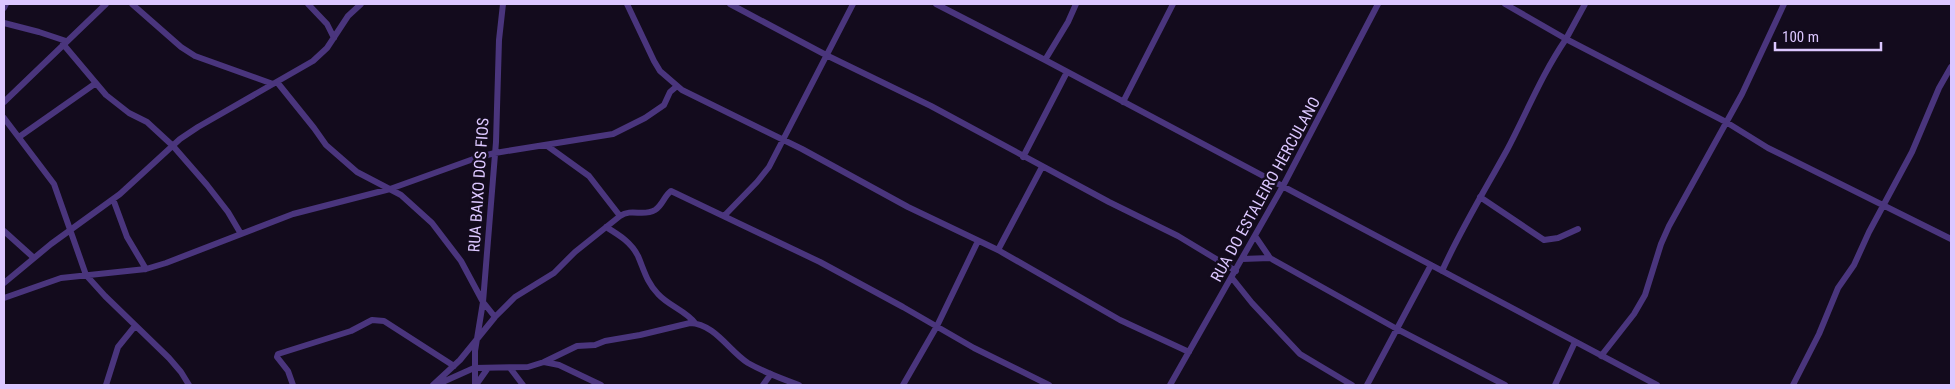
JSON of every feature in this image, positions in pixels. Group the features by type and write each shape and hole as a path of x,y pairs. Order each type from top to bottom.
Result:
{"street":[{"path":"4,8 6,4"},
{"path":"4,102 106,4"},
{"path":"132,4 181,48 195,56 275,83 314,128 326,145 357,172 401,195 443,235 495,317"},
{"path":"308,4 327,24 334,38"},
{"path":"4,283 70,229 112,200 198,126 313,62 327,48 348,16 361,4"},
{"name":"RUA BAIXO DOS FIOS","path":"475,385 474,368 484,302 495,153 499,40 503,4"},
{"path":"627,4 660,71 677,86 784,139 908,207 998,250 1120,320 1189,352"},
{"path":"730,4 826,55 931,106 1023,157 1178,236 1236,271"},
{"path":"724,216 764,174 784,139 852,4"},
{"path":"936,4 1657,385"},
{"path":"1045,60 1068,22 1076,4"},
{"path":"1123,102 1174,4"},
{"name":"RUA DO ESTALEIRO HERCULANO","path":"1170,385 1283,186 1378,4"},
{"path":"1505,4 1566,39 1726,122 1768,148 1951,239"},
{"path":"1442,271 1462,227 1507,150 1542,76 1566,39 1585,4"},
{"path":"1602,356 1634,314 1645,295 1661,244 1669,226 1742,94 1784,4"},
{"path":"4,23 40,32 65,43 96,83 118,106 146,122 173,146 228,212 241,234"},
{"path":"1793,385 1819,334 1838,288 1854,265 1912,152 1939,88 1951,67"},
{"path":"1023,157 1066,72"},
{"path":"19,137 96,83"},
{"path":"4,298 61,278 146,269 294,214 390,189 495,153 593,138 618,132 645,118 664,105 670,92 677,86"},
{"path":"4,118 54,184 86,275 175,365 189,385"},
{"path":"546,145 588,176 620,216"},
{"path":"998,250 1042,167"},
{"path":"434,385 454,366 495,317 519,293 554,273 575,252 620,216 626,212 649,212 656,209 662,204 666,194 671,191 820,262 974,348 1049,385"},
{"path":"1480,197 1544,240 1558,238 1578,229"},
{"path":"112,200 127,237 146,269"},
{"path":"606,228 622,236 630,245 638,256 648,280 658,294 695,323"},
{"path":"4,230 34,258"},
{"path":"1255,236 1270,258 1397,329 1505,385"},
{"path":"903,385 936,326 978,241"},
{"path":"1242,259 1270,258"},
{"path":"1367,385 1430,265"},
{"path":"1232,278 1294,349 1352,385"},
{"path":"292,385 288,371 278,357 278,354 310,345 375,320 384,320 454,366"},
{"path":"434,385 474,368 528,367 544,362 577,346 595,346 605,341 640,336 690,322 712,331 747,362 799,385"},
{"path":"106,385 118,347 135,326"},
{"path":"1555,385 1575,342"},
{"path":"544,362 559,365 601,385"},
{"path":"475,385 488,368"},
{"path":"510,368 523,385"},
{"path":"763,385 771,374"}]}
